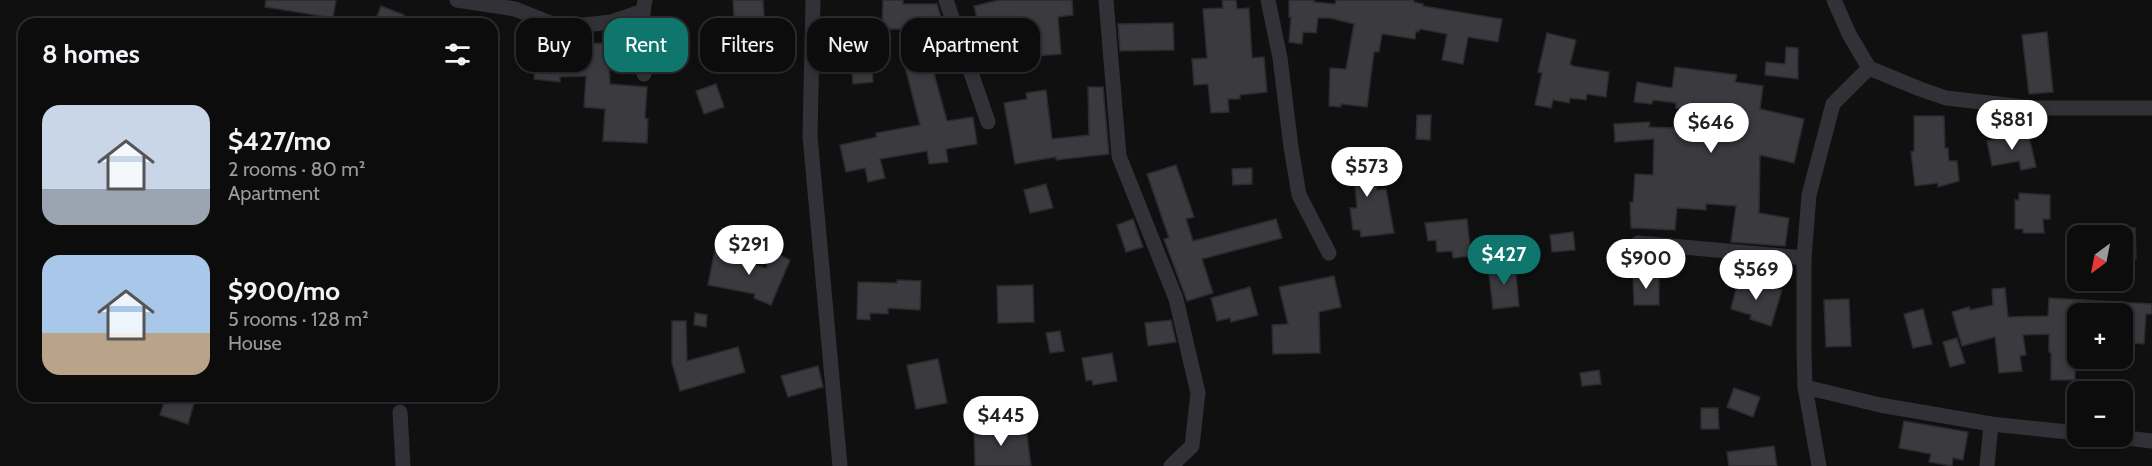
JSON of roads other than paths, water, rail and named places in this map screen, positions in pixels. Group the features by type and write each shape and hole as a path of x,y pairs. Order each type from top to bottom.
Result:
{"street":[{"path":"457,0 515,9 550,23 575,26 611,21 644,6 644,74"},
{"path":"813,0 810,135 840,466"},
{"path":"946,0 988,122"},
{"path":"1106,0 1114,71 1119,156 1176,299 1198,393 1192,446 1171,466"},
{"path":"1268,0 1281,58 1299,195 1329,253"},
{"path":"1834,0 1849,34 1869,68 1946,98 2034,108 2152,108"},
{"path":"1819,466 1805,387 1804,258 1809,195 1833,104 1869,68"},
{"path":"1638,243 1804,258"},
{"path":"1805,387 1880,405 1991,424 2067,432"},
{"path":"400,412 403,466"},
{"path":"1988,466 1991,424"},
{"path":"2133,439 2152,441"}]}
